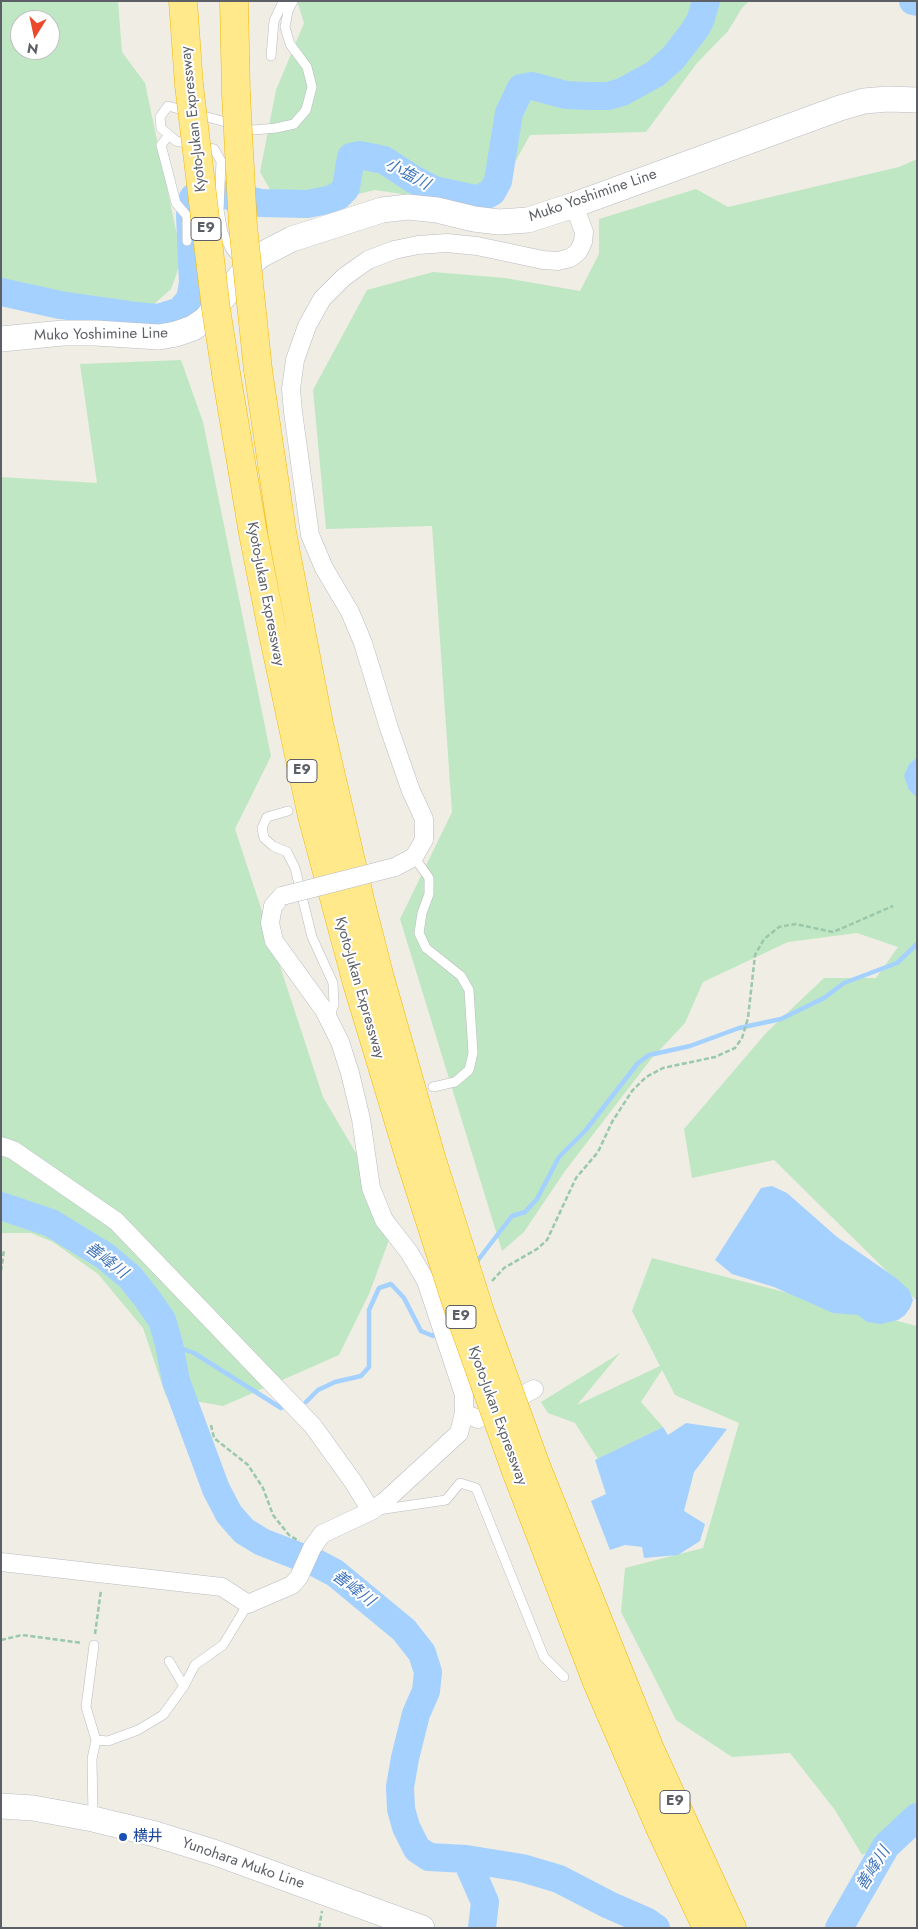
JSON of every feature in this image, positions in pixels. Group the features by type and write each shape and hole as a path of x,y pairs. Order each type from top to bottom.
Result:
{"highway":[{"name":"Kyoto-Jukan Expressway","path":"183,1 189,85 216,309 253,533 312,816 352,965 421,1159 480,1312 526,1468 609,1679 661,1830 707,1928"},
{"name":"Kyoto-Jukan Expressway","path":"234,1 236,94 243,226 258,370 284,542 319,724 421,1159"},
{"name":"Kyoto-Jukan Expressway","path":"609,1679 649,1747 732,1928"}],"main road":[{"name":"Muko Yoshimine Line","path":"5,345 63,333 96,332 159,337 176,334 193,328 206,319 246,268 259,256 292,239 382,210 408,207 437,210 474,219 499,222 528,220 840,108 864,101 917,100"},
{"name":"Yunohara Muko Line","path":"1,1806 33,1808 93,1819 155,1834 216,1853 422,1928"}],"street":[{"path":"1,1563 222,1587 248,1604 292,1586 299,1577 322,1534 371,1511 384,1502 459,1433 464,1413 464,1395 426,1281 410,1252 384,1220 371,1188 361,1118 340,1042 324,1010 274,941 270,923 273,906 282,896 395,867 414,857 424,840 424,819 411,791 395,746 363,642 350,612 324,568 310,535 291,389 295,360 306,326 322,299 344,277 368,260 394,250 418,245 447,243 477,246 543,260 558,261 570,258 578,252 584,232 574,205"},
{"path":"1,1146 13,1150 116,1221 313,1426 354,1482 371,1511"},
{"path":"464,1413 478,1419 534,1389"}],"lane":[{"path":"271,56 274,21 282,4 288,1"},
{"path":"246,268 231,250 223,233 220,210 221,161 214,149 176,141 169,136 161,128 160,117 168,106 254,130 294,124 306,110 312,87 307,67 290,44 285,27 288,11 293,1"},
{"path":"169,136 161,146 176,203 187,216 187,241"},
{"path":"288,811 267,817 262,828 264,838 273,846 287,852 295,868 312,937 333,983 334,1004 328,1019"},
{"path":"414,857 429,878 430,894 422,914 419,933 426,948 461,976 469,990 473,1053 469,1070 455,1082 433,1087"},
{"path":"371,1511 446,1500 460,1483 476,1488 544,1657 564,1677"},
{"path":"96,1740 108,1742 138,1730 164,1715 195,1666 223,1645 248,1604"},
{"path":"93,1819 92,1759 96,1740 86,1707 94,1645"},
{"path":"169,1661 184,1686"}],"path":[{"path":"491,1282 504,1268 537,1249 547,1240 576,1178 598,1152 612,1122 632,1091 646,1077 663,1068 715,1058 734,1048 742,1038 746,1025 755,955 764,939 779,926 795,924 833,932 893,906"},
{"path":"1,1271 4,1250"},
{"path":"211,1425 214,1438 248,1465 263,1488 273,1515 289,1535 304,1544 314,1546"},
{"path":"1,1640 22,1635 94,1645 102,1574"}],"green space":[{"path":"1,1 118,1 122,52 145,83 182,259 171,289 153,305 66,310 1,295"},
{"path":"297,1 749,1 742,8 728,31 697,63 646,132 530,135 490,207 375,190 283,212 260,172 276,90 304,23"},
{"path":"917,159 917,757 909,764 909,790 917,798 917,1301 774,1160 692,1178 684,1129 766,1033 824,978 876,978 898,947 857,933 788,942 703,982 685,1023 651,1059 565,1171 524,1232 502,1251 400,919 452,812 432,526 326,529 313,390 367,290 433,272 505,278 580,291 599,254 599,219 696,189 728,207 899,167"},
{"path":"181,360 203,422 271,756 235,829 323,1097 396,1221 369,1294 339,1355 223,1406 166,1396 143,1328 98,1274 53,1242 31,1233 1,1233 1,477 97,483 80,364"},
{"path":"652,1258 917,1326 917,1823 862,1855 835,1810 790,1753 732,1757 676,1720 621,1612 625,1568 703,1548 739,1423 675,1395 662,1370 641,1402 663,1427 598,1459 575,1423 548,1413 541,1402 620,1353 577,1405 660,1366 632,1311"}],"water":[{"path":"917,757 917,798 909,790 904,776 909,764"},
{"path":"772,1186 787,1193 837,1237 896,1278 909,1290 913,1300 905,1315 898,1320 881,1324 867,1322 858,1315 833,1313 774,1287 732,1274 715,1260 761,1188"},
{"path":"686,1423 727,1429 694,1472 684,1511 705,1524 700,1541 678,1555 644,1558 642,1547 625,1545 610,1550 591,1501 606,1494 595,1460 663,1427 668,1435"}],"waterway":[{"name":"小塩川","path":"1,292 60,305 137,316 158,318 180,311 190,299 193,283 190,215 193,198 200,193 211,192 261,203 307,204 328,200 338,196 346,188 351,157 360,155 384,160 434,190 475,199 483,197 492,192 498,181 509,113 521,88 532,86 566,95 590,96 608,96 622,92 655,74 673,58 700,21 706,1"},
{"name":"小塩川","path":"913,1 917,2"},
{"path":"475,1264 512,1216 525,1212 537,1199 559,1157 585,1131 638,1063 649,1055 690,1046 739,1028 781,1019 824,998 844,983 897,963 917,944"},
{"name":"善峰川","path":"1,1206 51,1223 105,1256 130,1277 146,1297 162,1320 176,1381 216,1489 229,1514 244,1531 262,1542 316,1563 335,1573 404,1630 422,1653 428,1672 426,1691 416,1714 400,1787 401,1809 406,1827 417,1849 429,1857 466,1859 522,1868 559,1879 609,1905 646,1921 656,1928"},
{"path":"306,1402 318,1390 335,1382 361,1376 369,1367 369,1310 379,1288 391,1284 404,1298 421,1331 433,1336 437,1330"},
{"path":"169,1344 194,1353 281,1408"},
{"name":"善峰川","path":"839,1928 886,1846 917,1817"},
{"path":"466,1859 485,1902 482,1928"}],"place":[{"name":"横井","path":"123,1837"}]}
